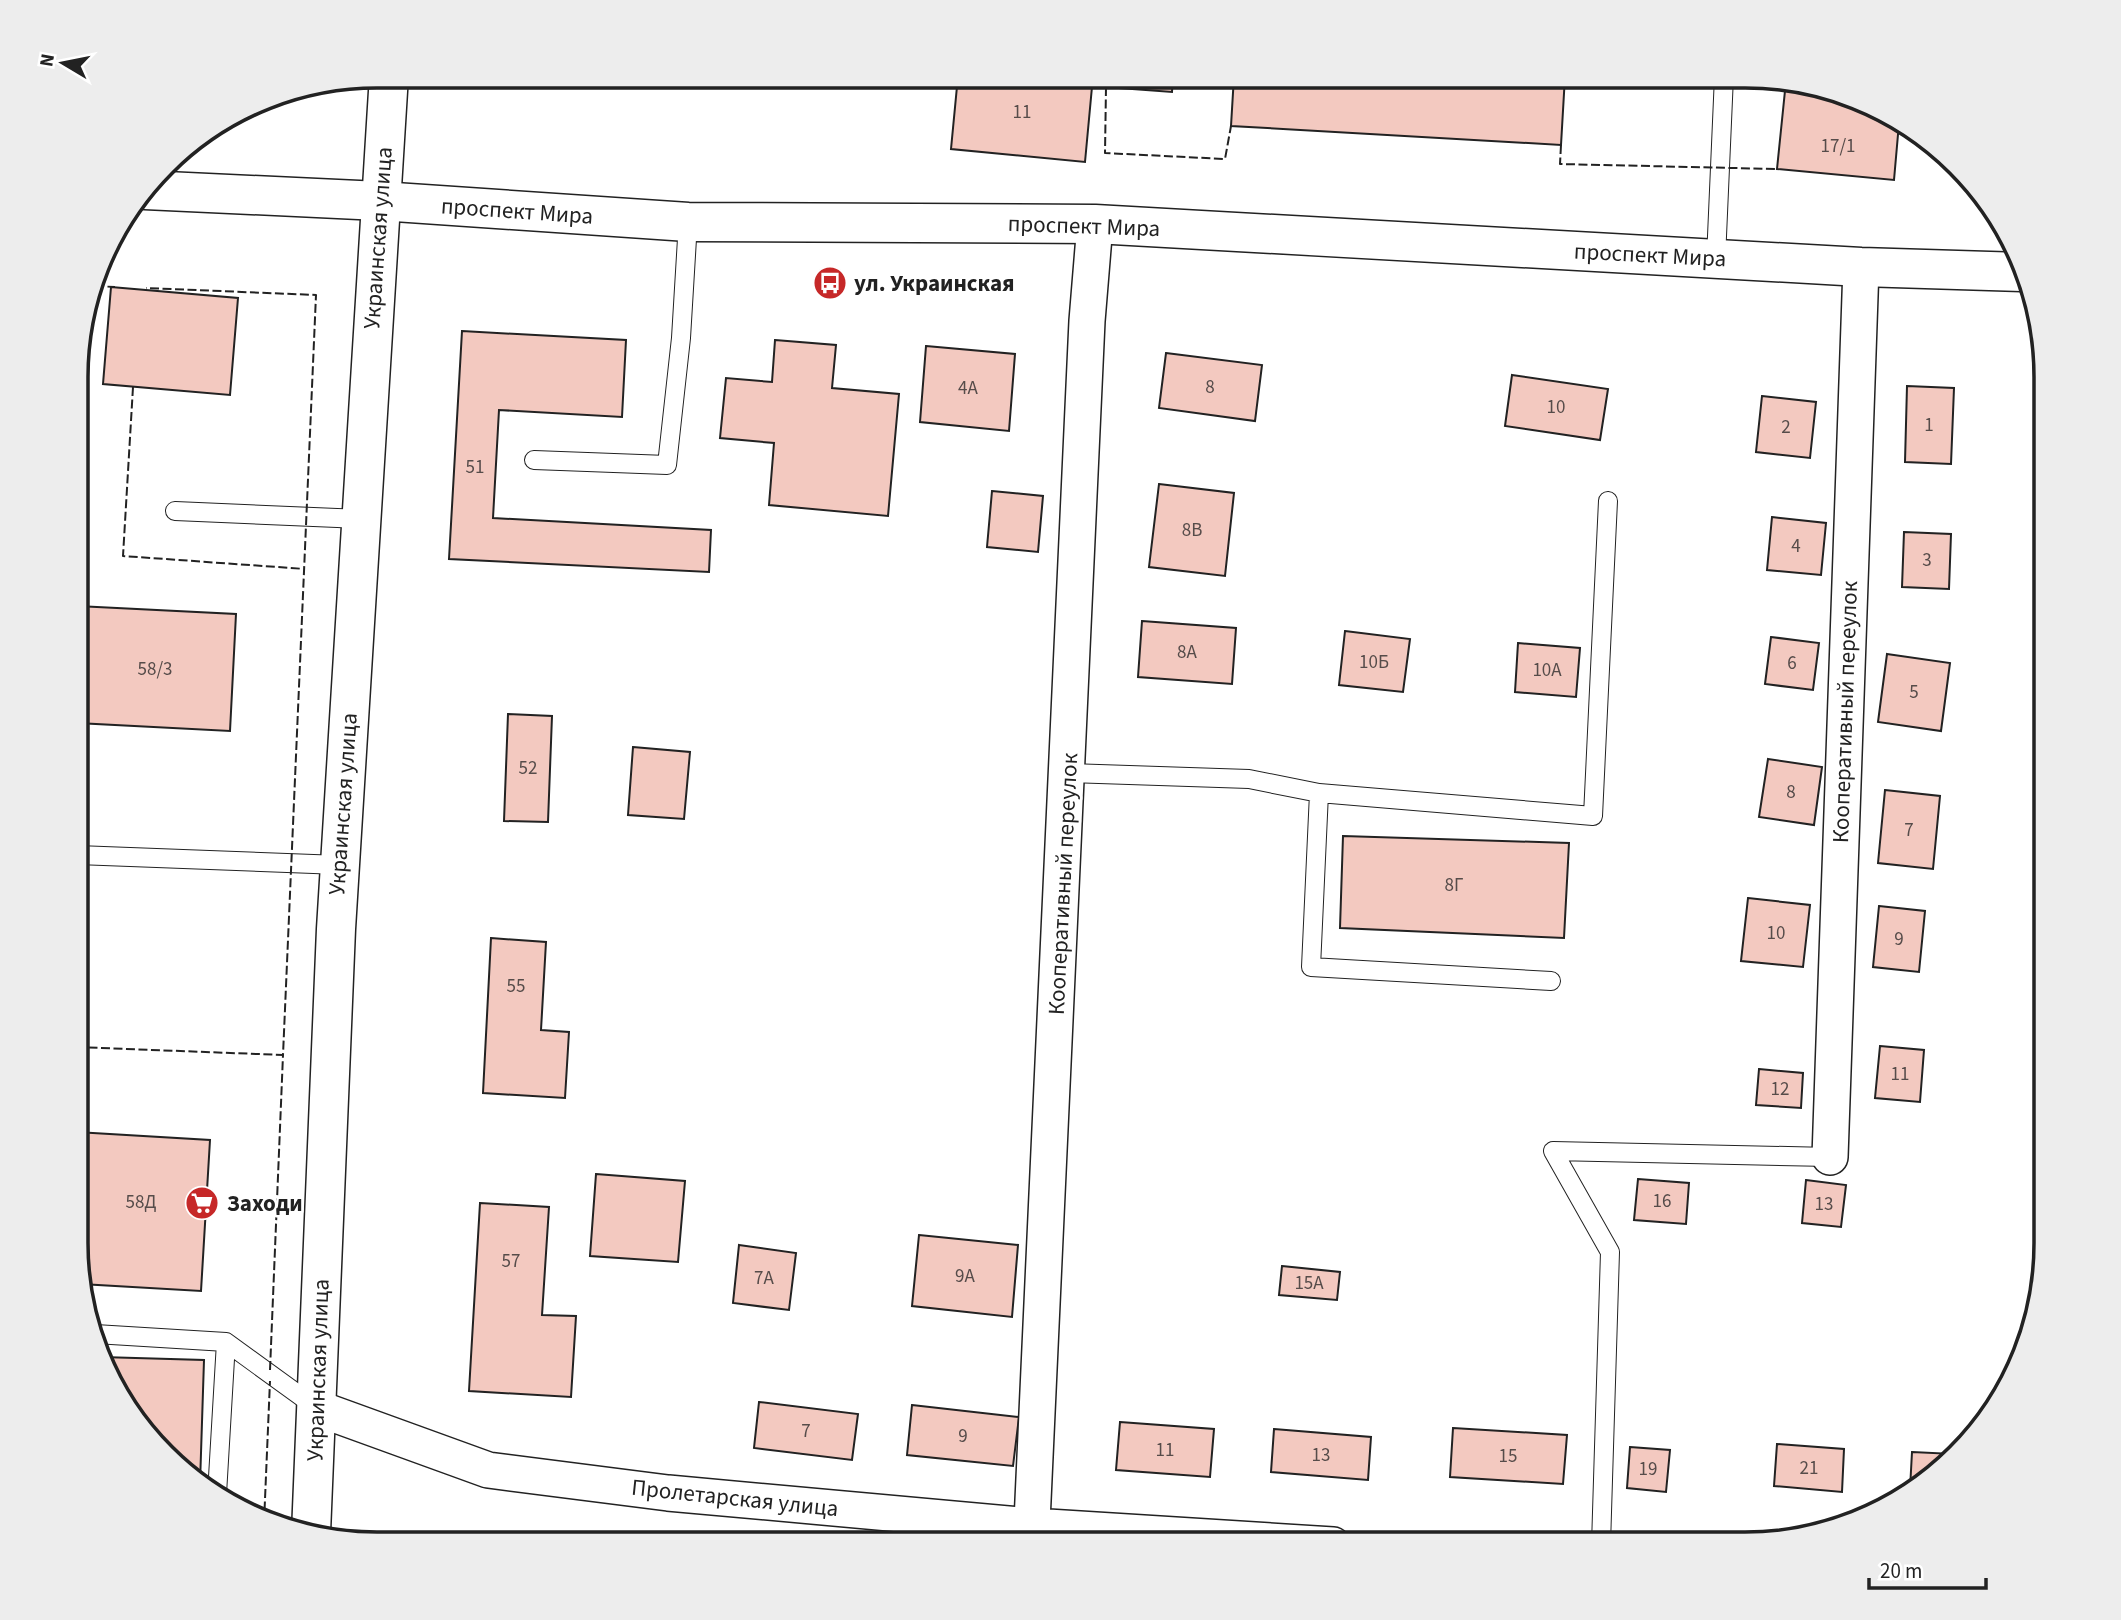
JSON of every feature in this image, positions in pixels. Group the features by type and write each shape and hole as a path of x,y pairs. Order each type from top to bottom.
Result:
{"main road":[{"name":"Украинская улица","path":"311,1525 340,865 387,88"},
{"name":"проспект Мира","path":"155,190 380,201 688,222 1095,224 1861,267 2014,272"}],"street":[{"name":"Кооперативный переулок","path":"1032,1532 1069,773 1087,321 1095,224"},
{"name":"Кооперативный переулок","path":"1830,1157 1861,267"},
{"name":"Пролетарская улица","path":"317,1408 488,1470 1006,1532"}],"lane":[{"path":"1716,259 1723,88"},
{"path":"534,460 667,465 681,338 688,222"},
{"path":"1069,773 1249,779 1319,793 1592,816 1608,501"},
{"path":"175,511 361,519"},
{"path":"1319,793 1311,967 1551,981"},
{"path":"88,855 340,865"},
{"path":"1601,1532 1610,1252 1553,1151 1830,1157"},
{"path":"102,1334 226,1342 317,1408"},
{"path":"218,1485 226,1342"}],"building":[{"path":"957,88 1092,88 1085,162 951,149"},
{"path":"1119,88 1172,88 1172,92"},
{"path":"1233,88 1564,88 1561,145 1231,126"},
{"path":"1785,90 1819,97 1855,109 1898,132 1894,180 1777,169"},
{"path":"111,287 238,298 230,395 103,384"},
{"path":"462,331 626,340 622,417 499,410 493,518 711,530 709,572 449,559"},
{"path":"775,340 836,345 832,388 899,394 888,516 769,505 774,443 720,438 726,378 772,382"},
{"path":"926,346 1015,354 1009,431 920,422"},
{"path":"1166,353 1262,365 1255,421 1159,408"},
{"path":"1512,375 1608,389 1600,440 1505,426"},
{"path":"1907,386 1954,388 1951,464 1905,462"},
{"path":"1762,396 1816,402 1810,458 1756,452"},
{"path":"1159,484 1234,493 1225,576 1149,567"},
{"path":"992,491 1043,496 1038,552 987,547"},
{"path":"1772,517 1826,523 1821,575 1767,570"},
{"path":"1904,532 1951,534 1949,589 1902,587"},
{"path":"88,607 236,614 230,731 88,724"},
{"path":"1142,621 1236,628 1232,684 1138,677"},
{"path":"1345,631 1410,639 1403,692 1339,685"},
{"path":"1771,637 1819,643 1813,690 1765,684"},
{"path":"1518,643 1580,648 1576,697 1515,692"},
{"path":"1887,654 1950,663 1941,731 1878,722"},
{"path":"508,714 552,716 548,822 504,821"},
{"path":"633,747 690,752 684,819 628,815"},
{"path":"1768,759 1822,767 1814,825 1759,817"},
{"path":"1885,790 1940,796 1933,869 1878,863"},
{"path":"1343,836 1569,843 1564,938 1340,928"},
{"path":"1748,898 1810,905 1803,967 1741,961"},
{"path":"1879,906 1925,911 1919,972 1873,967"},
{"path":"491,938 546,942 541,1030 569,1032 565,1098 483,1093"},
{"path":"1880,1046 1924,1050 1920,1102 1875,1098"},
{"path":"1759,1069 1803,1073 1801,1108 1756,1105"},
{"path":"88,1133 210,1140 201,1291 91,1285 88,1262"},
{"path":"596,1174 685,1181 678,1262 590,1256"},
{"path":"1638,1179 1689,1183 1686,1224 1634,1220"},
{"path":"1806,1180 1846,1185 1841,1227 1802,1223"},
{"path":"480,1203 549,1207 542,1315 576,1316 571,1397 469,1391"},
{"path":"919,1235 1018,1245 1012,1317 912,1306"},
{"path":"739,1245 796,1253 789,1310 733,1303"},
{"path":"1282,1266 1340,1272 1337,1300 1279,1295"},
{"path":"111,1357 204,1360 200,1472 172,1448 147,1419 126,1388"},
{"path":"759,1402 858,1414 852,1460 754,1448"},
{"path":"912,1405 1019,1417 1013,1466 907,1455"},
{"path":"1120,1422 1214,1429 1210,1477 1116,1470"},
{"path":"1453,1428 1567,1435 1563,1484 1450,1477"},
{"path":"1274,1429 1371,1437 1368,1480 1271,1472"},
{"path":"1777,1444 1844,1449 1842,1492 1774,1486"},
{"path":"1630,1447 1670,1450 1666,1492 1627,1488"},
{"path":"1912,1452 1943,1453 1935,1461 1910,1480"}],"fence":[{"path":"1106,88 1105,153 1225,159 1231,126"},
{"path":"1561,145 1560,164 1777,169"},
{"path":"102,286 115,287"},
{"path":"88,1047 283,1055 316,295 146,288"},
{"path":"133,387 123,556 305,569"},
{"path":"270,1370 283,1055"},
{"path":"265,1510 270,1381"}],"place":[{"name":"ул. Украинская","path":"830,283"},
{"name":"Заходи","path":"202,1203"}]}
